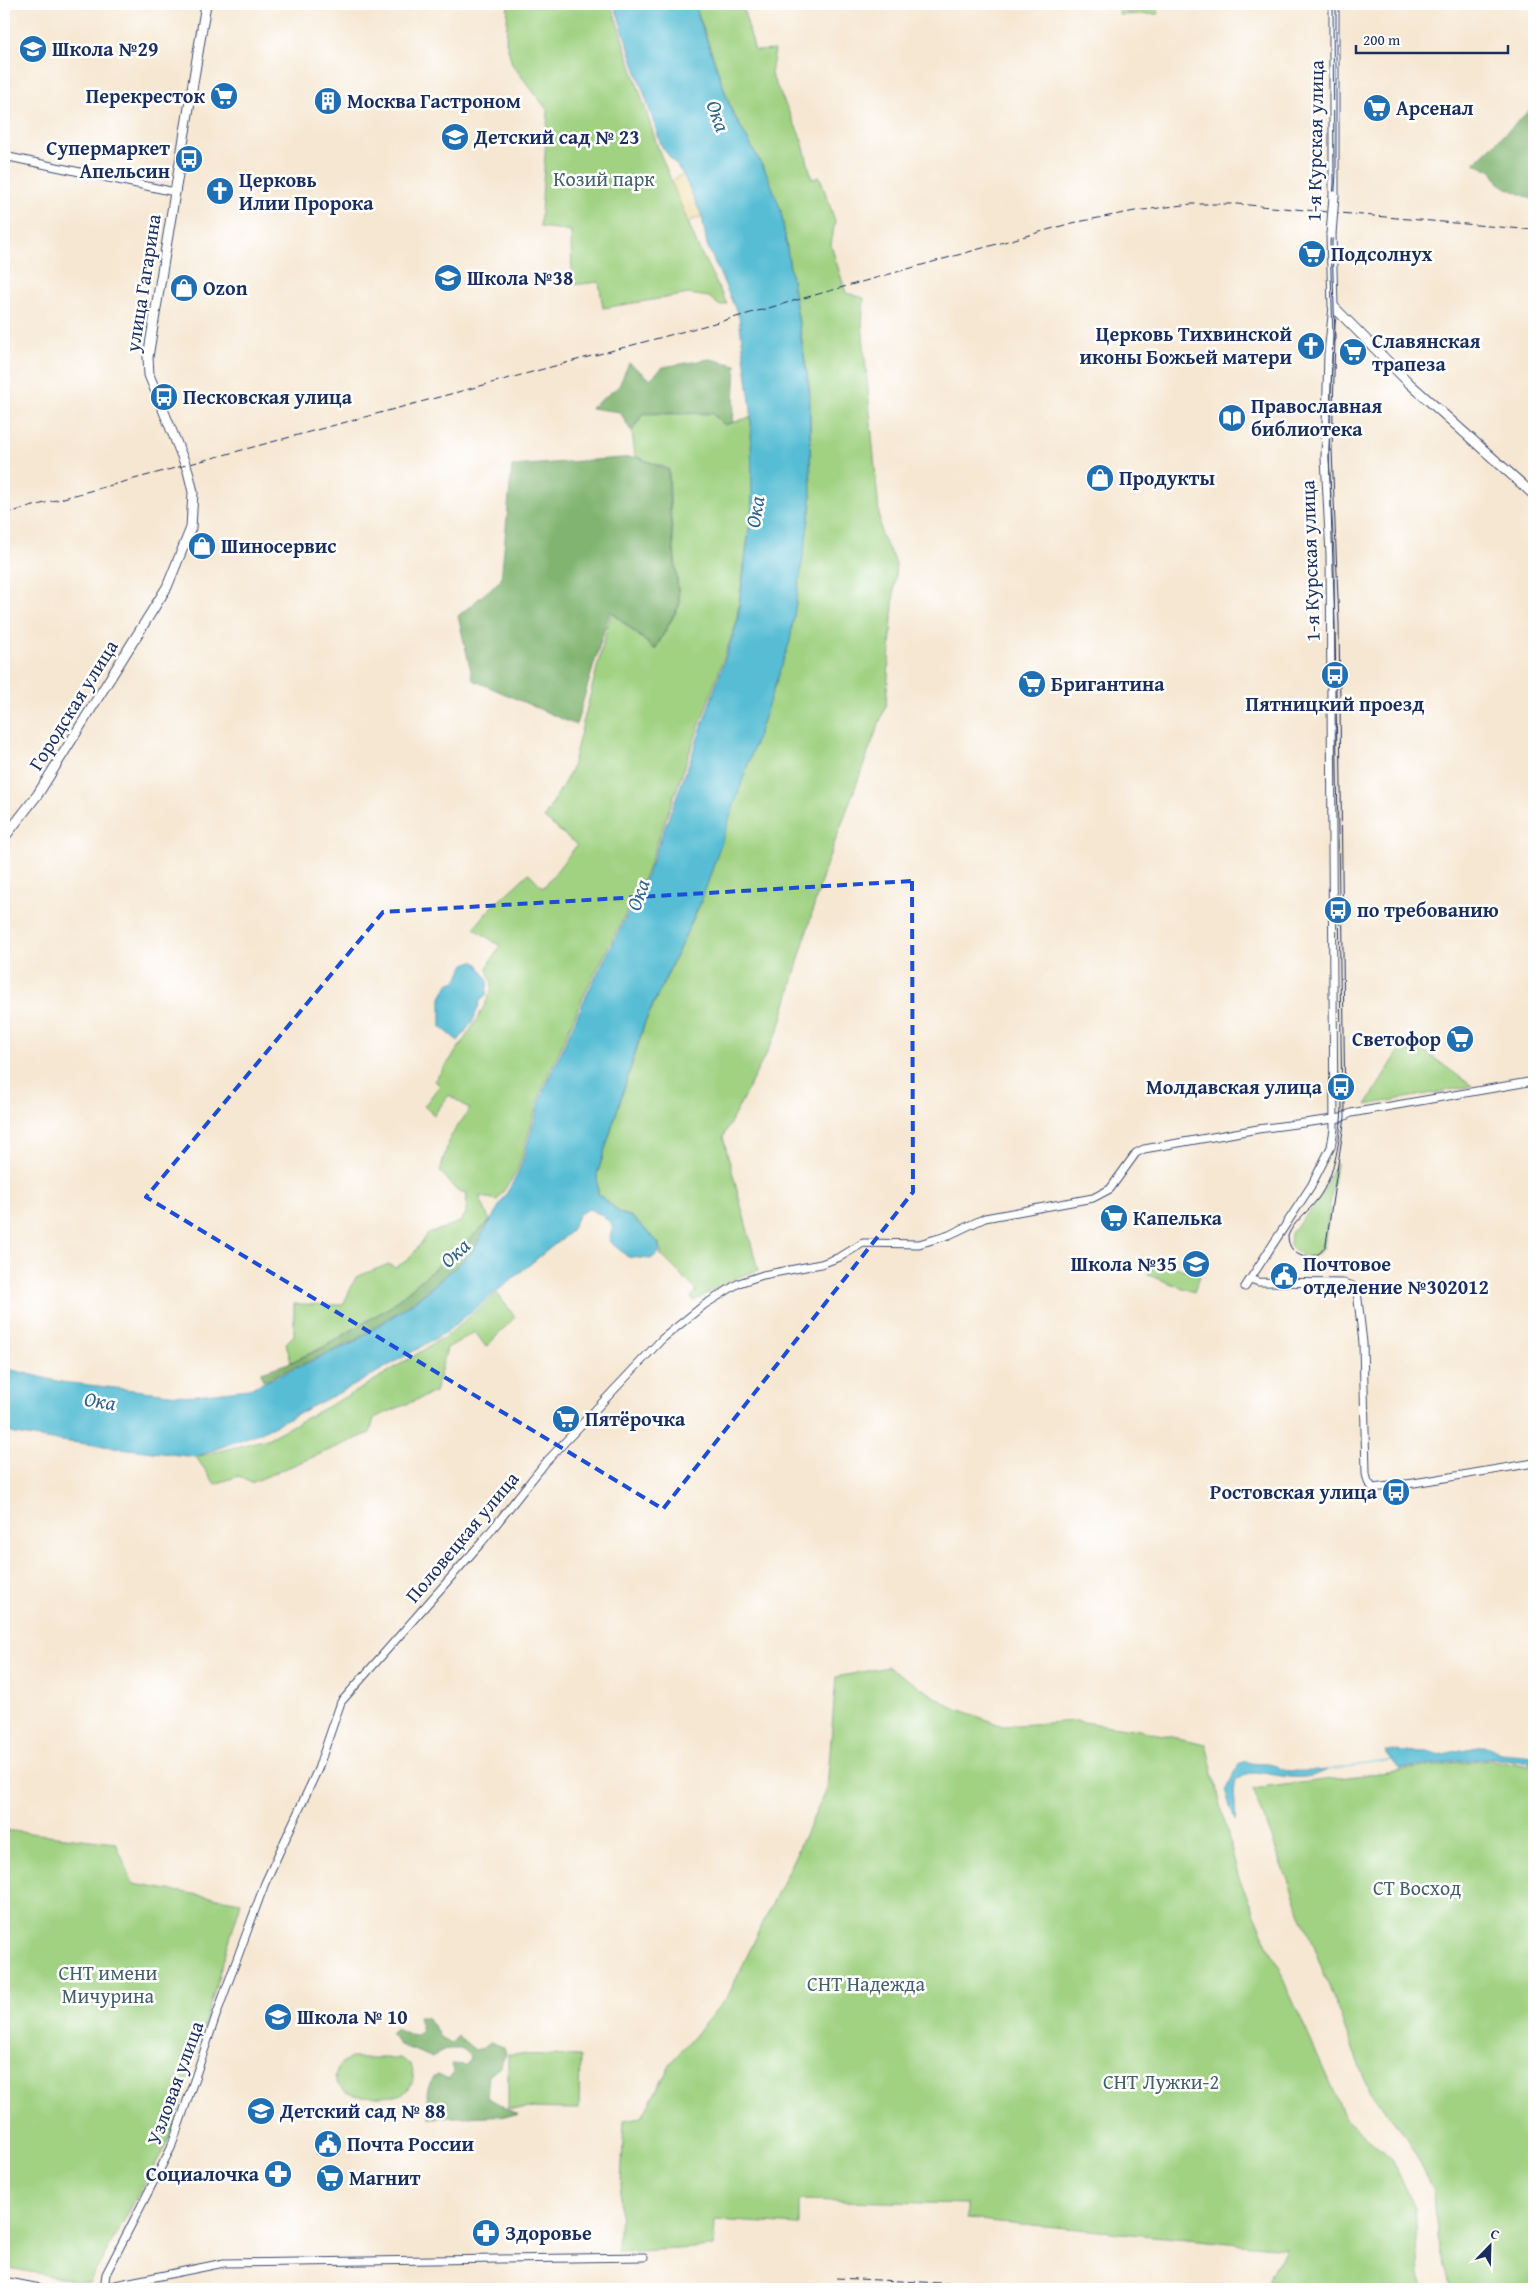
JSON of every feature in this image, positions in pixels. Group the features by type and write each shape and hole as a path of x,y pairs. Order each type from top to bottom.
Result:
{"main road":[{"name":"улица Гагарина","path":"167,587 191,528 193,506 188,471 149,375 148,366 206,4"},
{"name":"1-я Курская улица","path":"1333,306 1331,234 1334,196 1334,4"},
{"path":"1333,306 1409,383 1534,495"},
{"name":"Городская улица","path":"4,838 38,794 167,587"}],"street":[{"path":"4,156 175,192"},
{"name":"1-я Курская улица","path":"1245,1287 1314,1180 1331,1147 1335,1118 1330,555 1325,458 1328,354 1333,306"},
{"path":"1335,1118 1534,1081"},
{"name":"Половецкая улица","path":"265,1883 318,1769 341,1702 482,1542 546,1462 642,1358 704,1305 739,1282 763,1275 821,1264 840,1257 864,1243 919,1244 948,1235 985,1218 1093,1198 1110,1189 1136,1153 1144,1149 1335,1118"},
{"path":"1250,1279 1259,1282 1343,1283 1353,1288 1359,1296 1363,1343 1366,1474 1370,1486 1376,1488 1534,1463"},
{"name":"Узловая улица","path":"100,2289 171,2148 217,2013 265,1883"},
{"path":"100,2289 224,2263 644,2256"},
{"path":"4,2281 46,2289"}],"highlighted area":[{"path":"912,881 913,1192 663,1509 146,1197 383,912"}],"green space":[{"name":"Козий парк","path":"508,4 611,4 658,148 698,247 727,304 720,306 709,297 689,294 603,308 599,282 572,285 571,231 540,227 548,111 512,64 506,41"},
{"path":"695,4 742,4 755,51 775,50 771,74 802,140 812,179 820,177 835,221 831,245 846,293 864,298 862,324 881,535 896,563 886,705 824,871 779,1029 723,1137 758,1270 731,1280 694,1301 691,1297 697,1291 660,1254 662,1252 658,1242 631,1216 621,1213 598,1194 597,1175 645,1023 701,902 790,640 811,505 810,390 781,211 768,176 732,111"},
{"path":"1134,4 1159,4 1158,14 1119,15 1119,11 1132,13"},
{"path":"1534,106 1534,200 1507,188 1499,183 1492,171 1474,163"},
{"path":"710,359 736,365 733,422 725,425 712,413 643,413 631,431 620,412 591,408 619,386 629,363 650,379 663,367"},
{"path":"643,414 712,414 725,425 751,417 752,508 736,624 646,874 585,993 541,1092 517,1172 497,1200 479,1196 490,1221 388,1308 323,1347 291,1362 286,1343 294,1335 294,1304 343,1305 356,1277 389,1264 395,1268 409,1259 428,1234 460,1222 466,1213 467,1193 457,1191 440,1171 450,1137 470,1109 449,1095 434,1115 424,1106 440,1085 434,1081 469,1033 490,992 492,983 487,968 500,946 474,928 489,910 529,873 543,888 577,845 544,818 571,771 611,612 655,650 680,605 671,517 669,469 635,456 632,432"},
{"path":"636,457 668,470 670,517 679,605 655,649 610,610 576,725 473,680 458,616 501,580 512,466"},
{"path":"1407,1038 1472,1086 1366,1105"},
{"path":"1336,1163 1324,1247 1314,1255 1300,1255 1290,1245 1291,1233 1321,1197"},
{"path":"490,1221 471,1254 417,1299 353,1342 263,1381 261,1372 292,1362 323,1348 389,1308"},
{"path":"1155,1259 1200,1276 1194,1292 1148,1275"},
{"path":"497,1293 515,1317 486,1347 475,1332 447,1348 435,1392 374,1418 370,1433 251,1483 239,1476 215,1484 196,1457 267,1439 362,1388 449,1334"},
{"name":"СНТ Лужки-2","path":"888,1667 950,1706 1003,1726 1076,1721 1139,1730 1206,1744 1238,1876 1345,2118 1389,2156 1415,2206 1419,2275 1424,2289 1265,2289 1285,2248 967,2219 967,2204 799,2200 799,2225 715,2220 714,2247 618,2252 624,2120 642,2117 673,2060 727,1998 827,1789 836,1677"},
{"name":"СТ Восход","path":"1491,1759 1534,1767 1534,2289 1452,2289 1437,2238 1434,2191 1407,2138 1369,2091 1253,1789"},
{"name":"СНТ имени Мичурина","path":"4,1830 116,1843 133,1884 241,1902 170,2138 89,2283 4,2267"},
{"path":"418,2017 427,2017 442,2039 451,2043 458,2036 475,2050 483,2048 490,2042 504,2047 506,2054 499,2068 489,2075 487,2097 518,2115 430,2118 427,2091 432,2080 437,2074 448,2079 454,2072 452,2064 467,2065 470,2056 462,2049 448,2049 431,2057 400,2045 390,2033 395,2028 404,2033 416,2035 422,2031"},
{"path":"508,2054 580,2056 579,2109 508,2108"},
{"path":"349,2058 400,2058 411,2065 413,2078 411,2086 400,2095 352,2095 339,2086 335,2077 339,2065"}],"sand":[{"path":"683,174 702,216 688,222 671,181"}],"water":[{"name":"Ока","path":"614,4 694,4 732,112 768,176 781,211 809,390 811,506 790,641 701,902 644,1024 597,1175 598,1194 621,1214 631,1217 658,1242 660,1252 651,1259 628,1257 609,1241 613,1226 602,1215 589,1209 579,1214 570,1232 445,1333 353,1386 259,1433 195,1457 45,1439 4,1432 4,1368 61,1382 188,1396 249,1389 353,1343 417,1300 471,1254 519,1172 543,1092 587,994 647,875 691,758 737,624 752,508 751,409 739,317 707,245 702,216 683,174 662,147"},
{"path":"473,961 478,964 488,981 486,995 481,999 473,1021 458,1041 441,1027 441,998 448,984 456,981 465,964"},
{"path":"1483,1746 1501,1753 1534,1756 1534,1764 1493,1757 1399,1769 1385,1751 1428,1752 1437,1755"},
{"path":"1246,1761 1273,1765 1287,1771 1327,1770 1318,1774 1299,1777 1253,1772 1245,1775 1236,1781 1234,1795 1235,1820 1225,1791 1240,1763"}],"waterway":[{"path":"1327,1770 1392,1760"}],"tram line":[{"path":"1333,4 1334,183 1330,243 1333,337 1329,450 1335,624 1342,1108 1336,1156 1329,1179 1317,1200 1297,1222 1288,1236 1289,1244 1293,1250 1298,1254 1310,1257 1322,1251 1326,1244 1345,1117 1339,623 1332,450 1335,337 1332,243 1336,172 1336,4"}],"railway":[{"path":"4,514 722,321 1072,223 1135,211 1191,204 1237,204 1534,230"},
{"path":"836,2278 1070,2289"}],"place":[{"name":"Школа №29","path":"33,49"},
{"name":"Перекресток","path":"224,96"},
{"name":"Москва Гастроном","path":"328,101"},
{"name":"Арсенал","path":"1377,108"},
{"name":"Детский сад № 23","path":"455,137"},
{"name":"Супермаркет Апельсин","path":"189,159"},
{"name":"Церковь Илии Пророка","path":"220,191"},
{"name":"Подсолнух","path":"1312,254"},
{"name":"Школа №38","path":"448,278"},
{"name":"Ozon","path":"184,288"},
{"name":"Церковь Тихвинской иконы Божьей матери","path":"1311,346"},
{"name":"Славянская трапеза","path":"1353,352"},
{"name":"Песковская улица","path":"164,397"},
{"name":"Православная библиотека","path":"1232,418"},
{"name":"Продукты","path":"1100,478"},
{"name":"Шиносервис","path":"202,546"},
{"name":"Пятницкий проезд","path":"1335,675"},
{"name":"Бригантина","path":"1032,684"},
{"name":"по требованию","path":"1338,910"},
{"name":"Светофор","path":"1460,1039"},
{"name":"Молдавская улица","path":"1341,1087"},
{"name":"Капелька","path":"1114,1218"},
{"name":"Школа №35","path":"1196,1264"},
{"name":"Почтовое отделение №302012","path":"1284,1276"},
{"name":"Пятёрочка","path":"566,1419"},
{"name":"Ростовская улица","path":"1396,1492"},
{"name":"Школа № 10","path":"278,2017"},
{"name":"Детский сад № 88","path":"261,2111"},
{"name":"Почта России","path":"328,2144"},
{"name":"Социалочка","path":"278,2174"},
{"name":"Магнит","path":"330,2178"},
{"name":"Здоровье","path":"486,2233"}],"park label":[{"name":"СНТ Надежда","path":"866,1984"}]}
